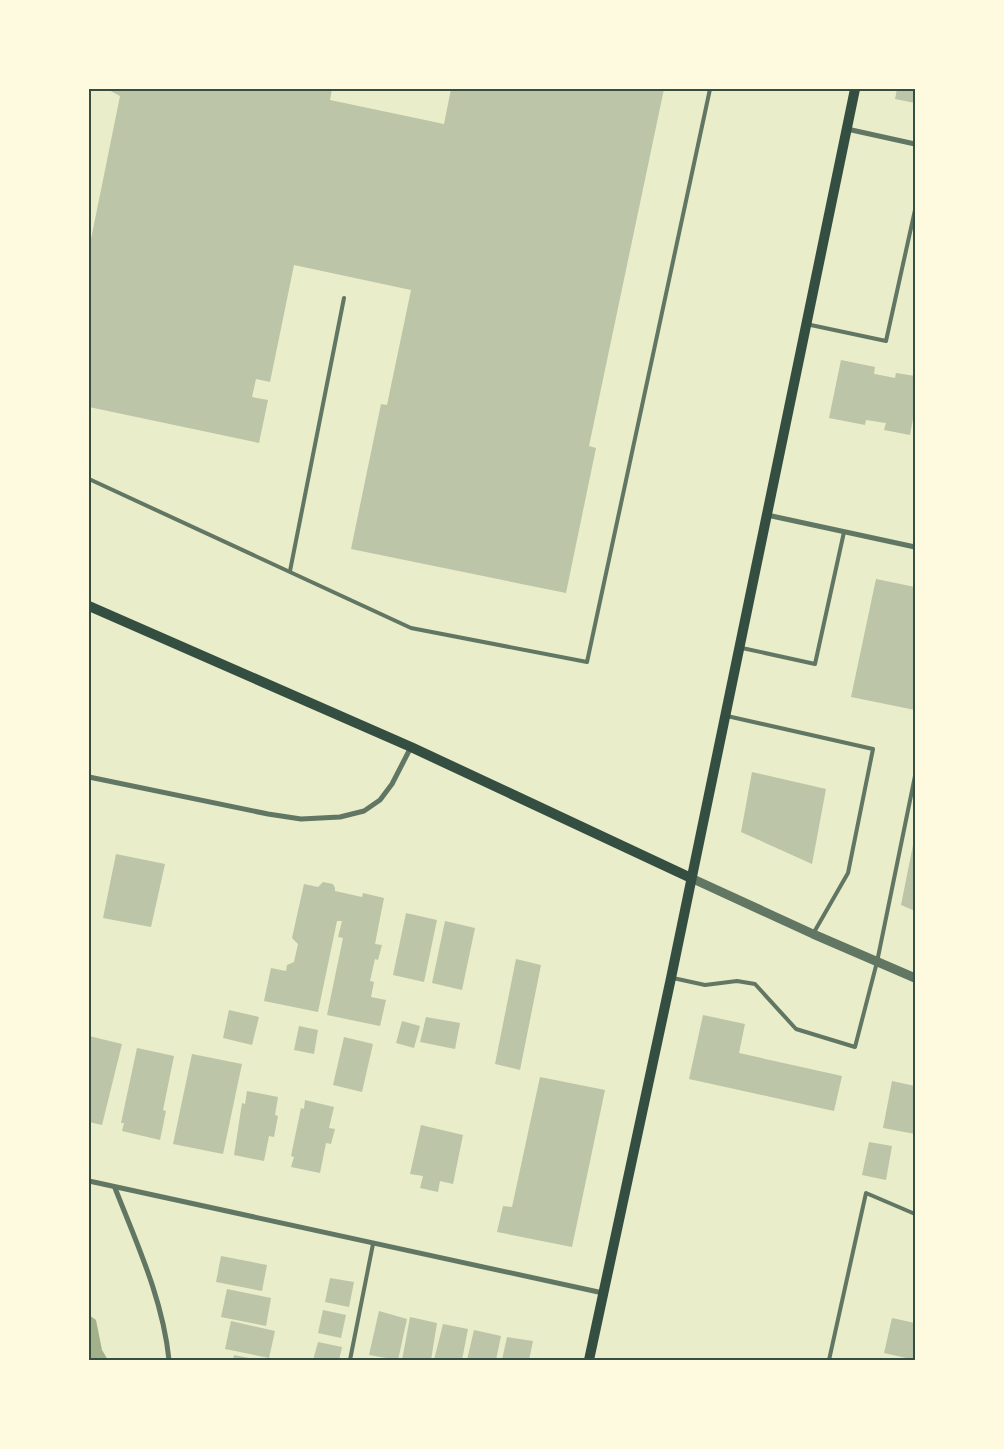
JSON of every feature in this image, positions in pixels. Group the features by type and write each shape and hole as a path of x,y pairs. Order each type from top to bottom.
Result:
{"main road":[{"path":"589,1360 671,978 855,89"},
{"path":"89,606 411,747 691,878"}],"street":[{"path":"846,129 915,144"},
{"path":"767,515 915,547"},
{"path":"89,777 268,814 301,818 340,817 364,811 380,800 392,784 411,747"},
{"path":"691,878 915,978"},
{"path":"89,1181 603,1294"},
{"path":"116,1188 158,1299 169,1360"}],"lane":[{"path":"89,479 411,628 586,662 710,89"},
{"path":"806,324 886,341 915,210"},
{"path":"290,571 344,298"},
{"path":"739,647 815,664 844,532"},
{"path":"725,715 873,749 848,873 813,934"},
{"path":"671,978 705,985 737,981 755,984 796,1029 855,1047 877,962 915,776"},
{"path":"830,1360 866,1193 915,1214"},
{"path":"350,1360 373,1244"}],"shaded area":[{"path":"89,1315 96,1320 102,1350 108,1360 89,1360"}],"building":[{"path":"107,89 332,89 330,100 444,124 451,89 664,89 589,446 596,448 566,593 351,549 381,404 387,405 411,290 294,265 270,382 256,379 252,397 268,400 259,443 89,407 89,249 120,96"},
{"path":"897,89 915,89 915,103 895,99"},
{"path":"841,360 875,367 874,374 895,378 896,373 915,376 915,408 910,435 884,430 886,423 866,420 865,425 829,418"},
{"path":"876,579 915,587 915,710 851,697"},
{"path":"752,772 826,789 812,864 741,832"},
{"path":"915,840 915,911 901,905"},
{"path":"116,854 165,864 151,927 103,918"},
{"path":"323,882 333,884 335,891 362,897 363,893 384,898 375,944 382,945 378,960 375,959 370,981 374,982 371,997 386,1000 380,1026 327,1015 343,938 338,937 342,921 337,921 318,1012 264,1001 271,968 286,971 287,965 294,962 298,944 292,938 304,884 318,887"},
{"path":"406,913 437,920 424,982 393,975"},
{"path":"445,921 475,928 462,990 432,983"},
{"path":"516,959 541,965 520,1070 495,1064"},
{"path":"229,1010 259,1017 252,1045 223,1038"},
{"path":"703,1015 745,1024 739,1053 842,1076 834,1111 689,1079"},
{"path":"426,1017 460,1023 455,1049 420,1042"},
{"path":"402,1021 420,1026 414,1048 396,1043"},
{"path":"299,1026 318,1030 314,1054 294,1050"},
{"path":"89,1036 122,1044 102,1125 89,1122"},
{"path":"344,1037 373,1044 362,1092 333,1085"},
{"path":"137,1048 174,1056 163,1110 166,1111 160,1140 122,1131 124,1123 121,1123"},
{"path":"192,1054 242,1064 223,1154 173,1144"},
{"path":"540,1077 605,1090 572,1247 497,1232 503,1206 512,1207"},
{"path":"892,1081 915,1086 915,1134 883,1128"},
{"path":"247,1091 278,1097 275,1115 278,1116 274,1137 269,1136 264,1161 234,1155 242,1103 245,1104"},
{"path":"305,1100 334,1107 329,1128 335,1129 331,1144 326,1143 320,1173 291,1167 294,1157 291,1156 301,1108 304,1109"},
{"path":"421,1125 463,1135 453,1184 440,1181 438,1192 420,1188 423,1176 410,1174"},
{"path":"869,1142 892,1146 886,1180 862,1175"},
{"path":"221,1256 267,1265 262,1291 216,1282"},
{"path":"330,1278 354,1282 349,1307 325,1302"},
{"path":"227,1289 271,1298 266,1326 221,1317"},
{"path":"323,1310 346,1315 341,1338 318,1333"},
{"path":"379,1311 407,1319 398,1360 369,1355"},
{"path":"410,1317 437,1323 431,1360 402,1360"},
{"path":"892,1318 915,1323 915,1360 884,1353"},
{"path":"231,1321 275,1331 269,1358 225,1349"},
{"path":"443,1324 468,1329 462,1360 434,1360"},
{"path":"474,1330 501,1336 496,1360 467,1360"},
{"path":"507,1337 533,1341 529,1360 502,1360"},
{"path":"318,1342 342,1347 339,1360 313,1360"},
{"path":"234,1355 254,1359 254,1360 233,1360"}]}
